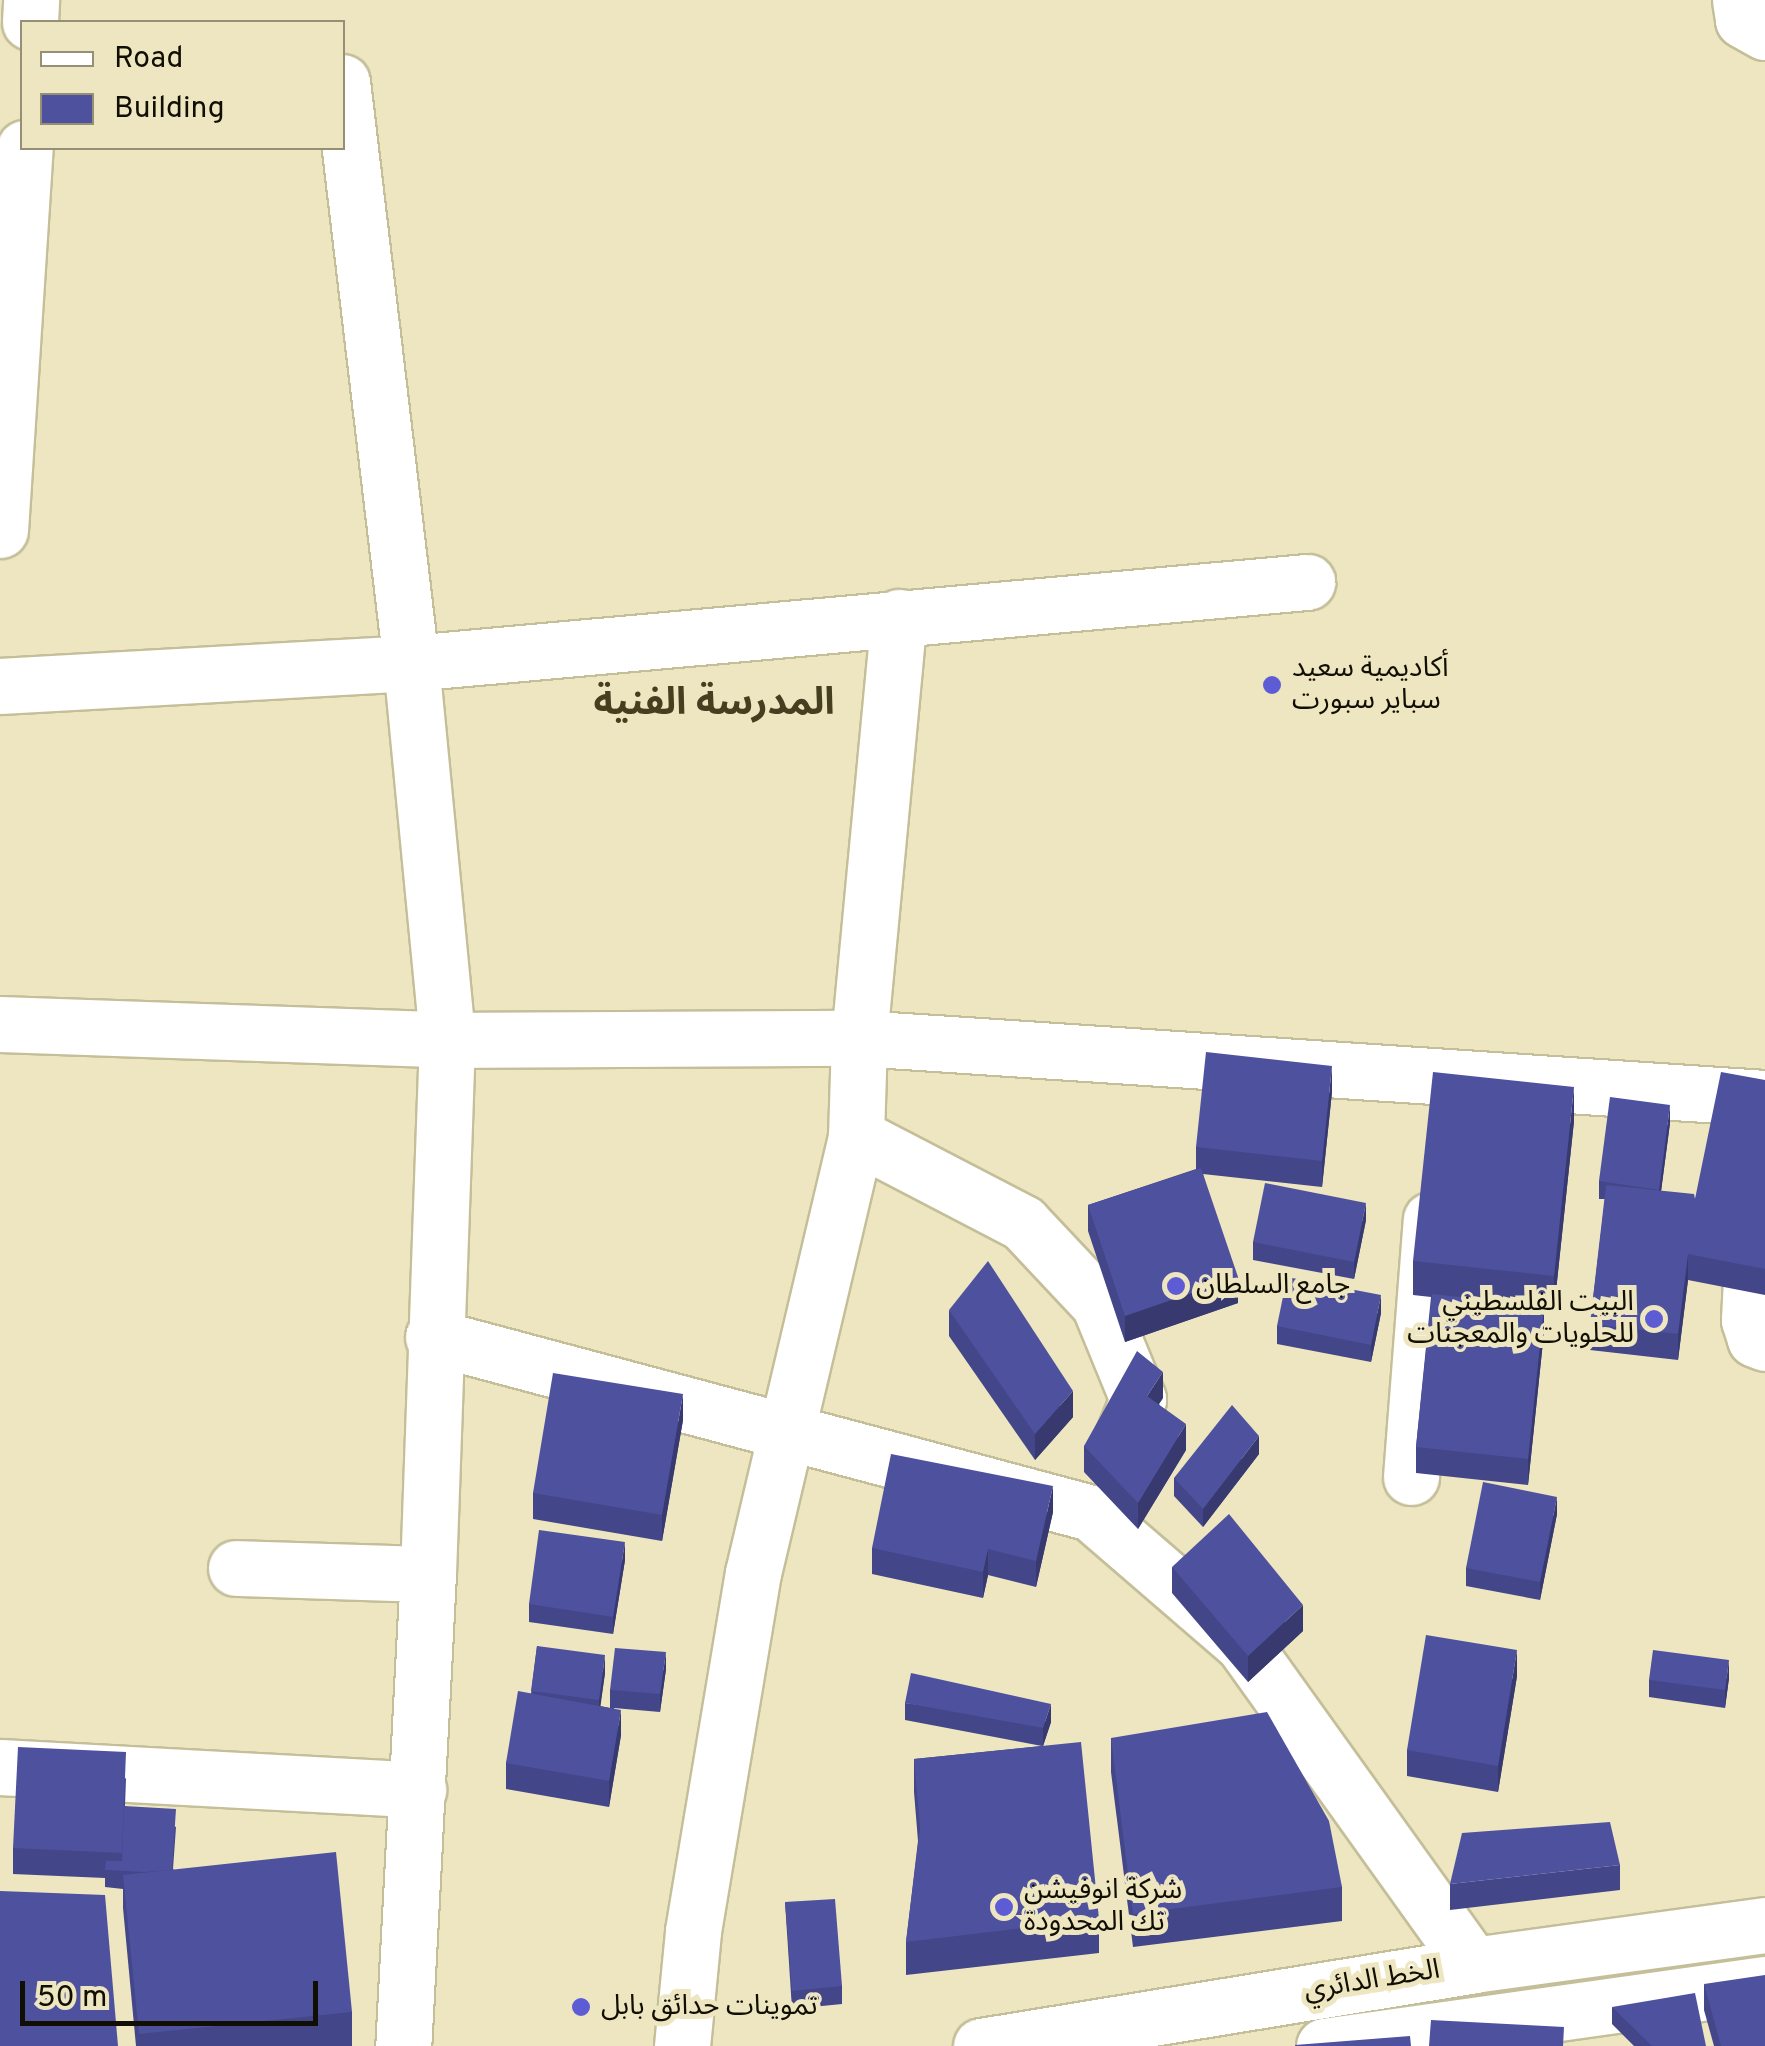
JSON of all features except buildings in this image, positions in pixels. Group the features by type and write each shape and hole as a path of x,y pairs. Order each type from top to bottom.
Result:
{"street":[{"path":"1740,0 1742,20 1765,32"},
{"path":"345,107 411,663 447,1040 433,1338 428,1574 402,2046"},
{"path":"0,530 5,356 25,150"},
{"path":"0,686 411,663 1307,582"},
{"path":"682,2046 693,1931 753,1573 856,1136 858,1038 899,617"},
{"path":"0,1024 447,1040 858,1038 1763,1098 1749,1320 1755,1340 1765,1343"},
{"path":"1411,1477 1442,1078"},
{"path":"856,1136 1023,1223 1098,1304 1138,1399 1091,1514"},
{"path":"433,1338 1091,1514 1244,1644 1473,1965"},
{"path":"236,1568 428,1574"},
{"path":"0,1767 418,1790"},
{"name":"الخط الدائري","path":"981,2046 1473,1965 1765,1925"},
{"name":"الخط الدائري","path":"1324,2046 1765,1984"},
{"path":"1613,2005 1660,2046"}],"place":[{"name":"أكاديمية سعيد سباير سبورت","path":"1272,685"},
{"name":"جامع السلطان","path":"1176,1286"},
{"name":"البيت الفلسطيني للحلويات والمعجنات","path":"1654,1319"},
{"name":"شركة انوفيشن تك المحدودة","path":"1004,1907"},
{"name":"تموينات حدائق بابل","path":"581,2007"}],"district":[{"name":"المدرسة الفنية","path":"714,705"}]}
